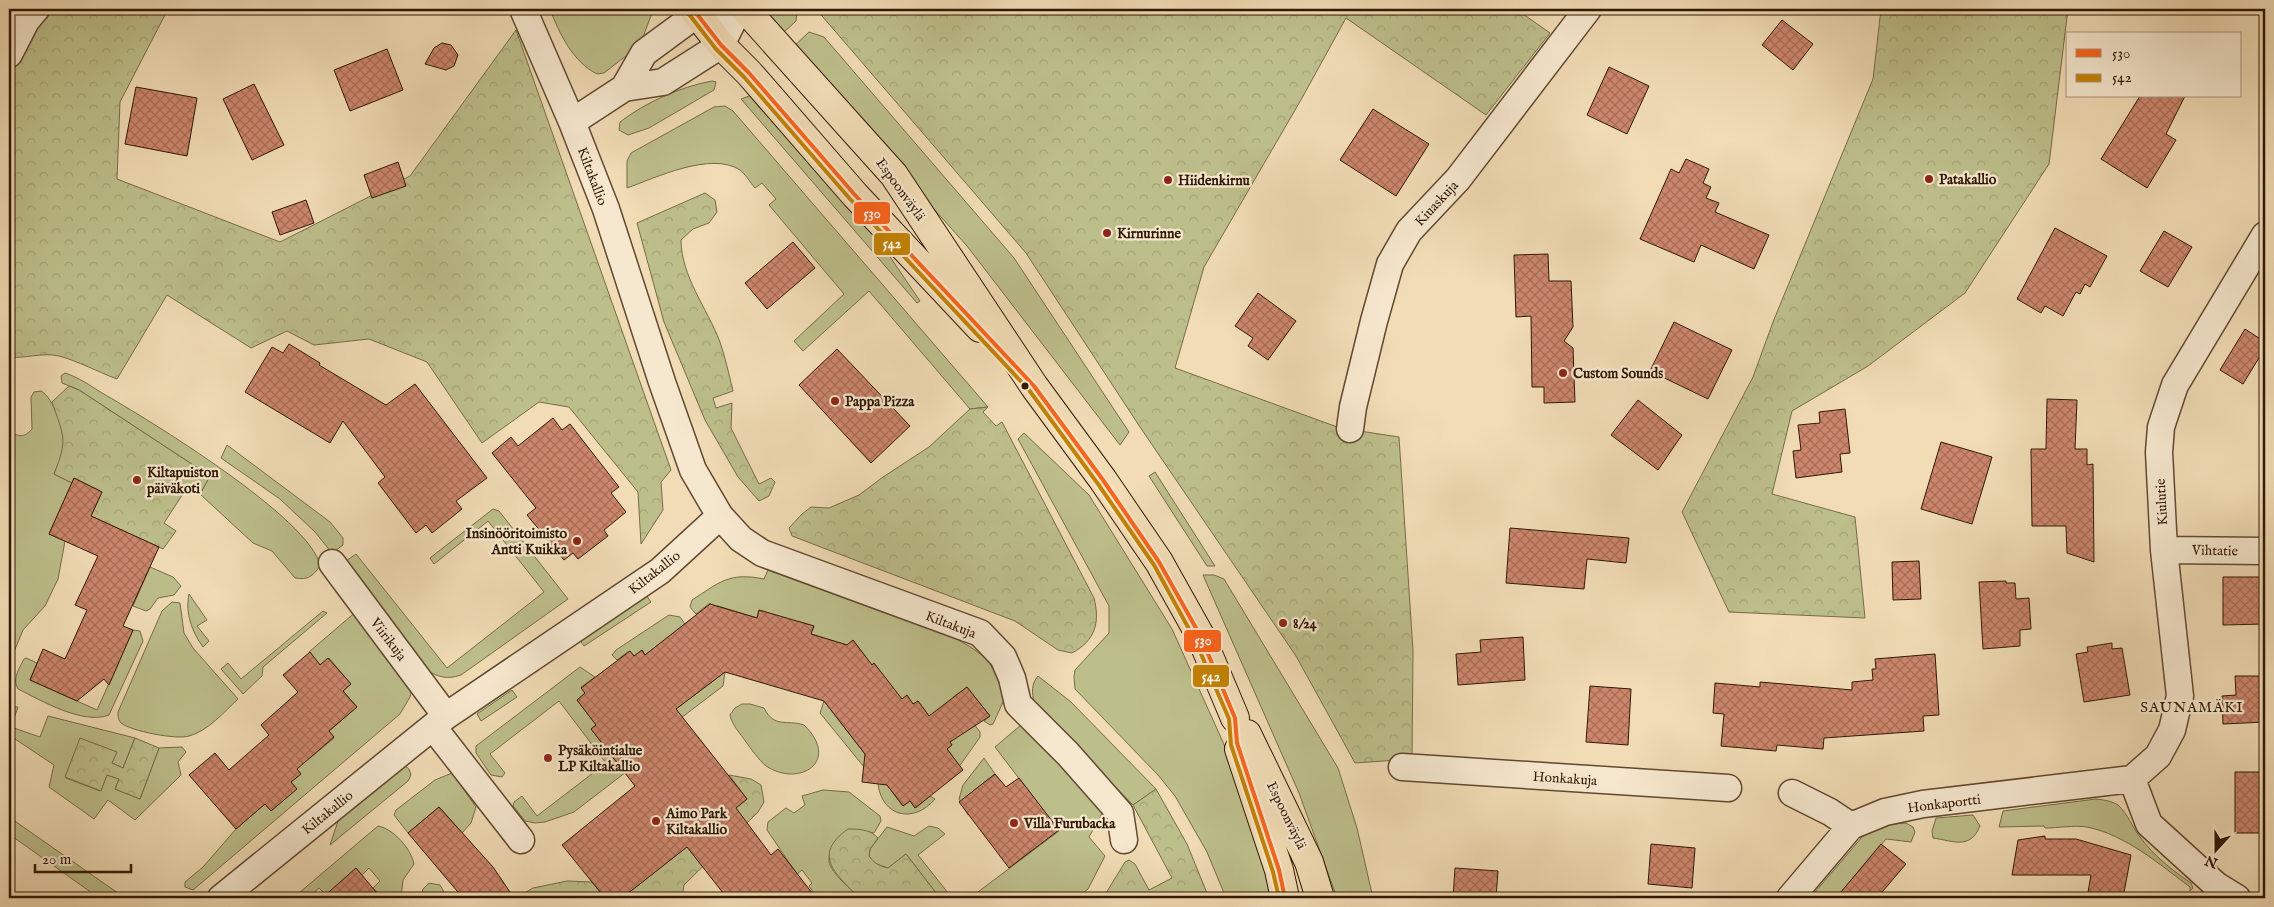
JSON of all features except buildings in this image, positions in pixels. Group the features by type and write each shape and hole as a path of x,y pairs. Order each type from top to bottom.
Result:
{"main road":[{"name":"Espoonväylä","path":"745,9 894,175 1034,386 1103,480 1159,562 1201,637 1240,732 1310,862 1320,898"},
{"name":"Espoonväylä","path":"704,10 721,45 749,73 855,194 1034,386"},
{"name":"Espoonväylä","path":"1240,732 1286,898"}],"street":[{"path":"9,54 26,21 36,9"},
{"name":"Kiltakallio","path":"221,898 440,722 660,572 720,516 693,470 662,382 606,209 572,122 523,9"},
{"path":"572,122 624,88 663,82 721,45 740,9"},
{"name":"Kiuaskuja","path":"1350,429 1353,408 1374,321 1390,264 1409,231 1458,179 1588,9"},
{"path":"624,88 644,54 704,10"},
{"name":"Kiulutie","path":"2132,779 2158,756 2163,748 2172,730 2180,696 2164,550 2158,452 2161,427 2176,385 2265,235"},
{"name":"Kiltakuja","path":"720,516 741,539 762,553 980,633 1003,657 1012,678 1018,704 1068,754 1120,813 1124,840"},
{"name":"Vihtatie","path":"2164,550 2265,551"},
{"name":"Viirikuja","path":"332,563 440,722"},
{"path":"440,722 521,840"},
{"name":"Honkakuja","path":"1402,766 1728,788"},
{"path":"2132,779 2149,824 2216,885 2237,898"},
{"name":"Honkaportti","path":"1790,898 1851,826 1885,812 1923,804 2132,779"},
{"path":"1792,793 1830,812 1851,826"}],"green space":[{"path":"51,9 168,9 120,102 117,179 280,242 410,176 516,30 671,470 661,482 663,510 641,544 638,492 569,407 539,402 482,443 427,362 369,339 314,345 287,331 251,348 167,295 117,379 59,356 9,357 9,70"},
{"path":"550,9 651,9 652,13 640,45 604,73 597,74 588,69 568,46"},
{"path":"756,9 794,9 797,12 796,21 783,33"},
{"path":"816,9 1516,9 1550,33 1486,115 1346,18 1204,267 1175,368 1340,428 1399,437 1413,651 1412,759 1355,763 1296,656 1140,427 1026,253"},
{"path":"1881,9 2068,9 2049,164 1965,293 1868,366 1792,411 1772,494 1855,517 1865,618 1729,612 1682,512 1753,377 1773,322 1873,79"},
{"path":"809,32 824,37 1014,258 1129,432 1120,445 967,246 791,49"},
{"path":"712,81 716,82 714,90 649,128 628,135 619,130 620,122 652,102 688,87"},
{"path":"752,95 878,239 920,301 917,303 741,99"},
{"path":"725,106 733,111 988,407 970,409 869,291 803,351 794,341 844,294 769,205 776,199 762,183 755,188 740,170 728,165 714,163 683,168 627,188 627,161 631,153 714,107"},
{"path":"705,193 715,200 717,212 709,223 693,229 681,240 682,253 690,279 720,342 733,391 713,398 716,408 732,403 731,428 759,484 771,478 775,482 769,496 759,501 738,477 705,420 664,322 637,223"},
{"path":"65,373 84,382 188,446 259,497 289,523 310,546 320,566 317,570 307,578 295,578 272,551 253,543 200,494 210,476 79,390 62,383 61,376"},
{"name":"Kiltapuiston päiväkoti","path":"69,386 79,390 210,476 200,494 188,486 164,523 176,531 163,549 91,516 102,492 74,478 72,483 54,474 63,445 63,438 52,402"},
{"path":"41,391 46,395 54,408 63,434 64,448 54,474 72,483 49,534 65,541 58,579 45,606 23,630 9,664 9,431 21,436 32,429 31,397 34,392"},
{"path":"988,407 983,412 996,426 1002,422 1094,598 1096,623 1094,630 1086,642 1072,653 1058,650 1015,621 792,536 789,528 811,507 829,508 859,495 929,447 970,409"},
{"path":"1024,433 1089,495 1172,629 1227,751 1276,898 1226,898 1207,852 1175,796 1158,775 1075,689 1075,670 1109,633 1109,606 1018,439"},
{"path":"227,445 330,522 343,538 343,545 332,553 315,532 280,499 221,458"},
{"path":"1155,472 1215,566 1207,566 1149,476"},
{"path":"493,509 499,511 568,599 461,675 451,677 439,676 426,670 343,563 356,554 447,668 544,592 488,521 434,564 430,558"},
{"path":"150,567 173,577 181,586 174,595 158,598 150,609 146,611 133,606"},
{"path":"768,570 958,640 984,657 998,679 1004,700 993,724 990,725 984,721 990,716 967,687 953,697 980,732 980,737 949,781 952,755 947,749 952,745 940,730 924,718 928,714 918,701 913,704 901,700 874,663 867,669 865,656 853,640 847,645 811,634 813,626 801,622 773,622 775,615 759,610 757,618 718,606 714,608 710,603 696,614 690,607 692,600 725,580 742,577 764,579"},
{"path":"1203,575 1214,575 1224,579 1338,768 1357,828 1373,898 1337,898 1299,793"},
{"path":"189,594 207,620 197,626 209,641 203,647 190,622"},
{"path":"646,595 651,602 584,646 579,639"},
{"path":"172,602 180,603 184,633 193,648 238,699 209,726 196,734 183,737 143,732 121,723 118,716 118,712 162,611"},
{"path":"358,610 412,688 410,697 400,714 193,890 185,887 185,882 203,867 236,829 265,804 271,811 296,789 291,782 301,774 291,763 303,753 309,759 334,738 329,731 357,707 343,691 351,684 329,658 320,665 309,652"},
{"path":"323,611 327,613 263,667 262,676 243,694 221,669 228,663 241,679"},
{"path":"669,615 680,617 685,624 662,649 658,645 645,655 642,650 634,656 629,651 617,660 612,655 616,650"},
{"path":"133,630 140,631 143,641 109,715 87,717 75,714 50,705 18,689 16,685 17,674 26,658 37,663 30,680 97,710"},
{"path":"580,667 595,677 581,687 585,693 577,700 596,725 591,729 613,757 656,749 574,812 545,822 525,821 513,806 514,802 522,796 537,816 606,763 559,701 490,754 505,773 502,777 491,775 476,753 476,746"},
{"path":"725,672 723,686 677,721 664,718"},
{"path":"1038,676 1071,702 1156,789 1133,805 1034,703 1033,688"},
{"path":"512,690 517,697 481,721 477,714"},
{"path":"824,701 871,762 864,767 820,713"},
{"path":"742,704 764,708 772,719 777,721 804,725 814,738 818,750 817,760 812,767 803,772 791,774 779,772 766,766 750,748 731,719 730,715 735,708"},
{"path":"9,706 18,707 11,727 40,737 48,716 135,738 123,768 112,763 116,752 66,778 100,791 107,775 119,779 115,789 140,799 159,748 182,747 186,752 178,762 181,775 135,820 108,800 94,819 49,787 54,765 9,735"},
{"path":"1021,725 1054,750 1105,808 1089,837 1105,856 1088,889 1077,898 970,898 1059,831 995,747"},
{"path":"80,738 117,752 112,763 123,768 135,738 159,748 140,799 115,789 119,779 107,775 101,791 65,777"},
{"path":"984,758 995,774 973,791 983,805 968,815 959,799 963,785"},
{"path":"404,765 409,769 411,775 408,781 330,845 339,818"},
{"path":"452,773 476,807 471,823 462,833 439,807 408,833 394,815 396,810 435,780"},
{"path":"729,775 751,779 761,785 764,802 758,812 684,885 682,898 622,898 747,799"},
{"path":"883,780 903,806 910,801 916,808 930,796 935,799 918,812 900,813 892,810 881,795 878,784"},
{"path":"1156,789 1187,844 1209,898 1103,898 1125,862 1129,860 1135,864 1149,890 1172,878 1133,805"},
{"path":"823,790 849,792 880,816 881,821 874,833 867,831 847,832 837,839 830,852 829,863 834,871 859,898 817,898 809,886 812,883 802,870 797,874 767,830 768,822 786,808 794,813 805,805 802,796"},
{"path":"2096,799 2118,805 2125,812 2140,837 2151,850 2170,868 2191,883 2193,888 2190,891 2190,887 2142,851 2101,831 2082,826 2045,828 2044,826 1999,827 2003,811"},
{"path":"1973,815 1980,826 1976,834 1966,841 1954,842 1933,838 1932,831 1936,818"},
{"path":"9,817 125,898 99,898 9,834"},
{"path":"1906,823 1913,827 1915,832 1911,842 1886,839 1836,898 1810,898 1868,830 1881,825"},
{"path":"378,826 390,831 401,840 406,846 414,864 403,880 401,898 383,898 373,888 380,881 369,868 362,875 356,868 326,895 319,888 308,898 293,898"},
{"path":"929,826 938,828 945,834 918,855 952,898 940,898 906,854 888,868 874,863 869,856 870,849 887,827 914,836"},
{"path":"848,829 868,831 878,838 870,849 869,856 879,865 888,868 906,854 940,898 859,898 836,873 829,857 831,848 837,839"},
{"path":"567,881 592,882 605,898 516,898 533,888"},
{"path":"429,883 440,885 444,892 434,898 420,898 423,889"}],"transit line":[{"name":"530","path":"693,9 721,45 749,73 855,195 1034,386 1103,480 1159,562 1201,637 1235,718 1237,743 1279,870 1285,898"},
{"name":"542","path":"688,13 716,49 744,77 850,199 1029,390 1098,484 1154,565 1195,640 1229,719 1231,745 1273,872 1279,898"}],"place":[{"name":"Patakallio","path":"1929,179"},
{"name":"Hiidenkirnu","path":"1168,180"},
{"name":"Kirnurinne","path":"1107,233"},
{"name":"Custom Sounds","path":"1563,373"},
{"name":"Pappa Pizza","path":"835,401"},
{"name":"Kiltapuiston päiväkoti","path":"137,480"},
{"name":"Insinööritoimisto Antti Kuikka","path":"577,541"},
{"name":"8/24","path":"1283,623"},
{"name":"Pysäköintialue LP Kiltakallio","path":"548,758"},
{"name":"Aimo Park Kiltakallio","path":"656,821"},
{"name":"Villa Furubacka","path":"1014,823"}],"district":[{"name":"SAUNAMÄKI","path":"2192,707"}]}
